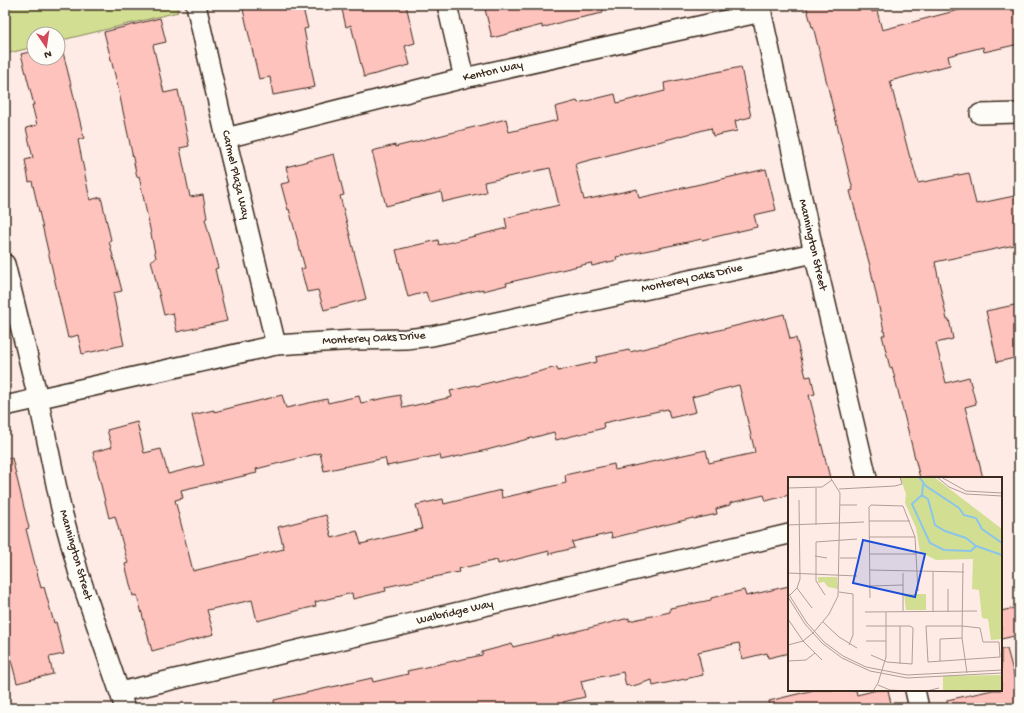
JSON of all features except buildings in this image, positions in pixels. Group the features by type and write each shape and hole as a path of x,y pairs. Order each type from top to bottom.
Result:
{"street":[{"name":"Carmel Plaza Way","path":"196,5 226,138 276,345"},
{"path":"447,5 464,78"},
{"name":"Kenton Way","path":"226,138 464,78 761,8"},
{"name":"Mannington Street","path":"761,8 814,253 867,477"},
{"path":"980,114 1019,113"},
{"name":"Monterey Oaks Drive","path":"5,406 276,345 356,340 406,339 432,336 814,253"},
{"name":"Mannington Street","path":"5,264 38,398 61,508 79,574 122,700"},
{"name":"Walbridge Way","path":"122,700 788,534"},
{"path":"915,691 920,708"}],"green space":[{"path":"5,5 176,5 178,12 66,39 66,26 26,26 26,49 5,54"}]}
